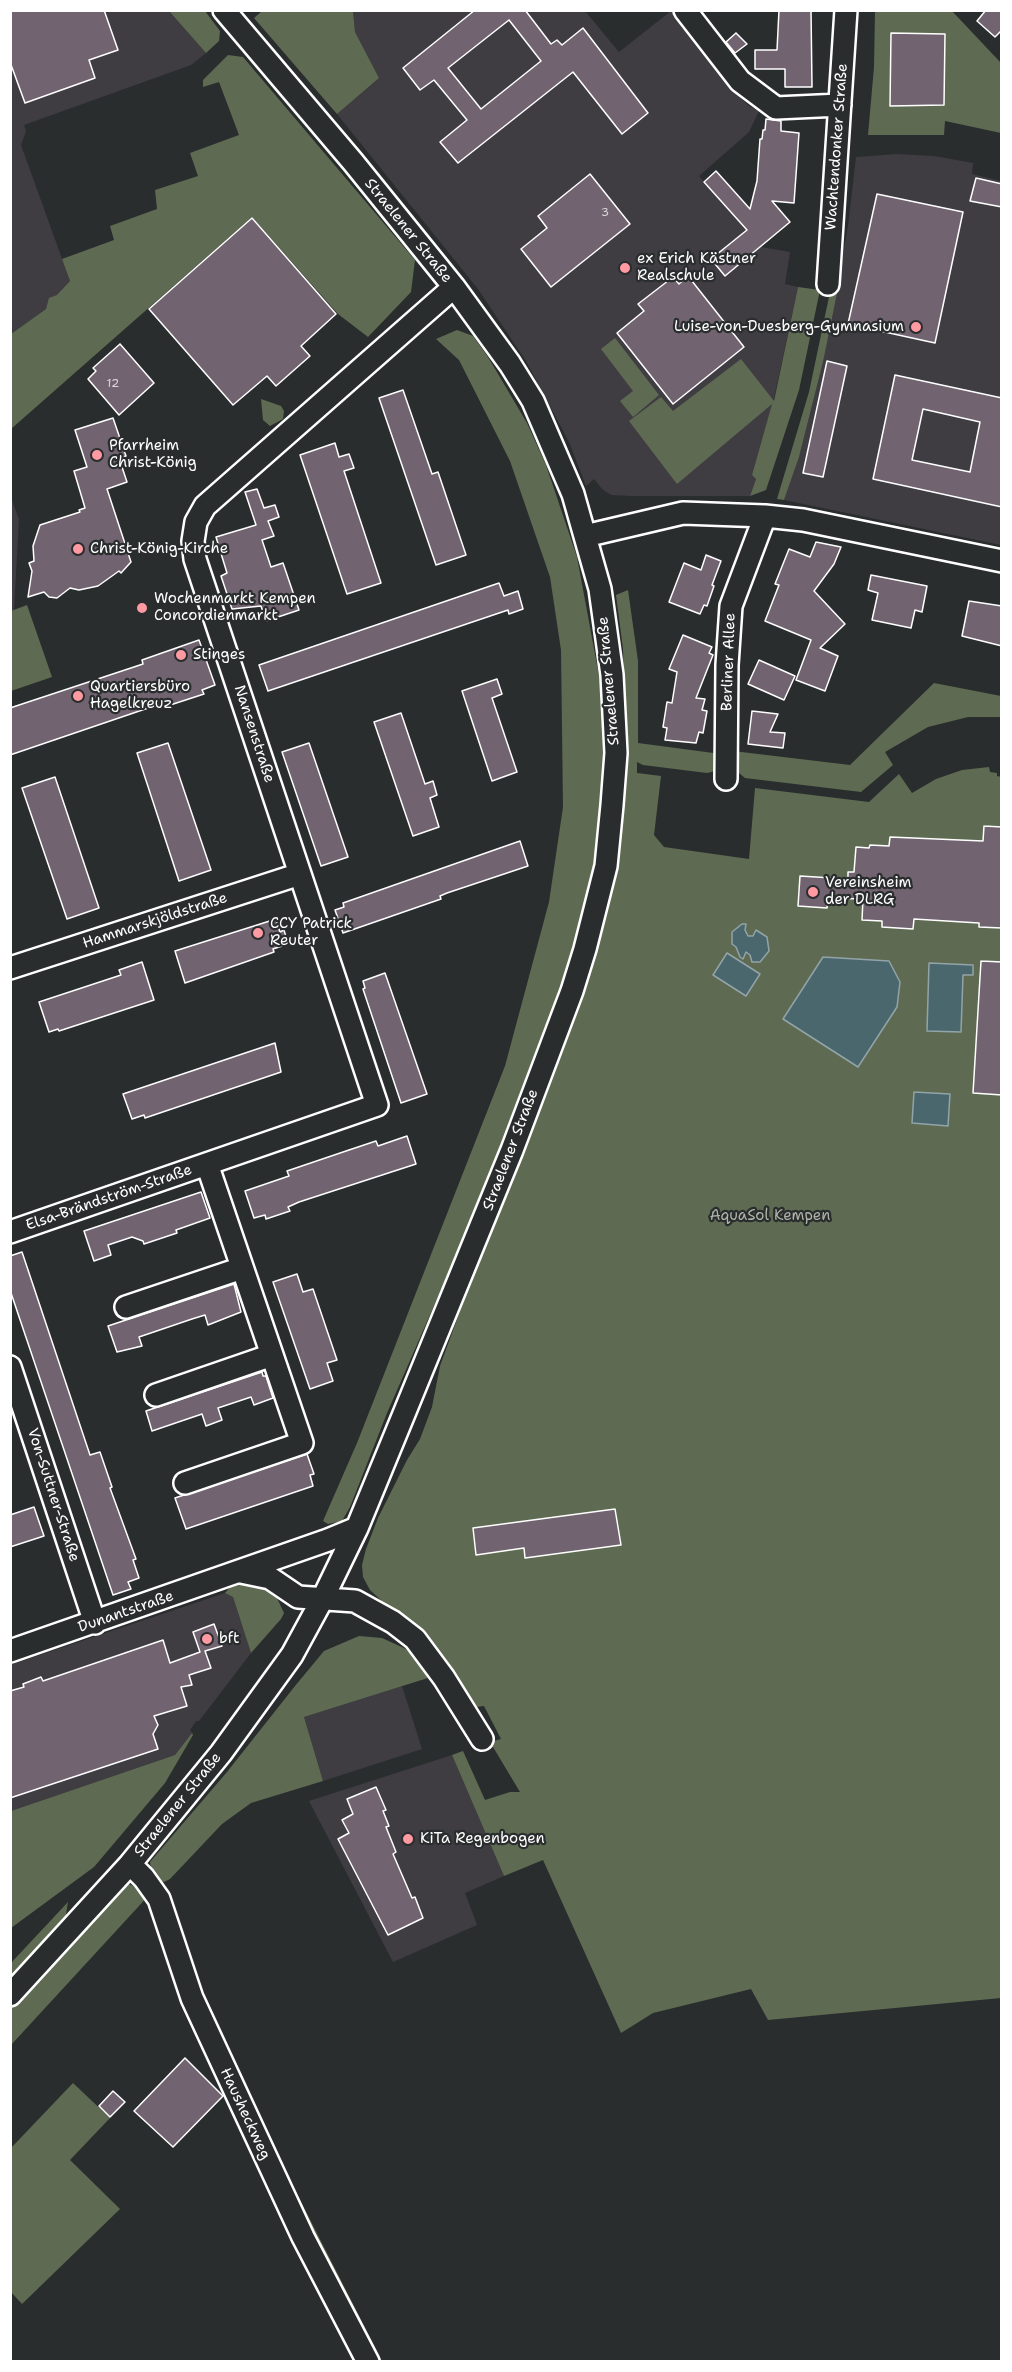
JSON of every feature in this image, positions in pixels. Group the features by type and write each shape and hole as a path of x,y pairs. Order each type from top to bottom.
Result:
{"street":[{"name":"Straelener Straße","path":"10,1995 130,1864 221,1753 275,1681 323,1598 357,1528 512,1150 572,991 606,866 616,753 612,675 600,589 573,494 533,401 510,364 454,288 353,162 224,10"},
{"path":"685,10 740,81 776,108 840,105"},
{"name":"Wachtendonker Straße","path":"828,284 846,10"},
{"name":"Nansenstraße","path":"377,1105 195,559 193,541 196,522 212,499 454,288"},
{"path":"585,536 683,513 765,516 803,520 1002,561"},
{"name":"Berliner Allee","path":"726,779 730,606 765,516"},
{"name":"Hammarskjöldstraße","path":"10,968 300,874"},
{"name":"Elsa-Brändström-Straße","path":"10,1232 377,1105"},
{"name":"Elsa-Brändström-Straße","path":"184,1483 302,1443 207,1164"},
{"path":"126,1307 242,1268"},
{"path":"156,1395 272,1355"},
{"name":"Von-Suttner-Straße","path":"10,1367 95,1623"},
{"name":"Dunantstraße","path":"10,1651 240,1572 357,1528"},
{"path":"240,1572 270,1578 298,1597 355,1601 393,1622 415,1639 444,1678 482,1739"},
{"name":"Hausheckweg","path":"130,1864 144,1878 159,1899 192,1998 225,2071 303,2237 368,2361"}],"shaded area":[{"path":"11,11 169,11 206,53 191,65 24,125 26,131 21,145 70,281 46,309 11,334"},
{"name":"ex Erich Kästner Realschule","path":"353,11 585,11 619,52 671,11 737,95 749,106 759,111 749,132 699,176 761,247 790,252 785,284 798,287 774,398 752,475 756,479 750,496 611,495 594,479 586,486 569,442 526,361 478,289 337,114 379,78 355,32"},
{"name":"Luise-von-Duesberg-Gymnasium","path":"897,154 934,156 973,163 972,174 1001,181 1001,545 784,500 799,457 823,362 848,226 856,157"},
{"path":"10,495 19,519 14,610 11,611"},
{"path":"225,1593 233,1597 251,1653 199,1721 196,1721 190,1730 192,1733 175,1755 11,1811 10,1665"},
{"path":"402,1686 422,1749 323,1781 304,1717"},
{"name":"KiTa Regenbogen","path":"452,1755 504,1876 465,1893 477,1925 393,1962 309,1801"}],"green space":[{"path":"169,11 205,11 220,31 219,41 206,53"},
{"path":"262,11 353,11 355,32 379,78 337,114 254,18"},
{"path":"875,11 952,11 1001,63 1001,133 945,121 944,135 868,135 874,67"},
{"path":"228,55 243,57 415,260 411,292 368,337 338,314 252,217 11,429 11,334 46,309 49,298 57,295 70,281 62,259 114,240 110,226 157,209 155,190 198,176 190,153 239,135 219,82 203,87 203,80"},
{"path":"798,287 820,290 799,390 766,490 750,496 756,479 752,475 772,404 677,484 629,421 661,397 673,411 741,359 774,401"},
{"path":"830,292 837,293 823,362 799,457 784,500 777,499 809,392"},
{"path":"457,330 473,336 527,423 546,465 577,557 602,692 604,779 598,839 588,897 562,989 518,1107 486,1187 387,1413 350,1507 342,1521 328,1524 323,1521 357,1443 505,1066 549,902 563,807 561,650 550,577 510,461 459,360 436,339"},
{"path":"615,338 659,395 633,417 620,401 633,391 601,349"},
{"path":"261,399 281,406 284,411 283,419 270,426 263,420"},
{"name":"AquaSol Kempen","path":"628,590 638,661 638,743 721,754 719,770 707,773 643,765 637,762 637,773 661,776 654,835 664,847 749,859 755,788 869,802 899,774 912,793 936,779 962,770 989,767 990,772 1002,777 1001,1998 768,2020 751,1989 653,2013 621,2033 543,1860 504,1876 452,1755 463,1751 485,1800 510,1792 520,1792 490,1742 501,1739 484,1706 476,1707 466,1698 421,1637 370,1590 363,1577 362,1565 366,1549 378,1518 420,1439 432,1407 440,1366 467,1292 581,999 594,947 625,725 623,649 616,595"},
{"path":"27,605 52,677 11,691 11,611"},
{"path":"934,683 1001,696 1001,717 968,717 928,727 885,752 893,765 861,792 745,778 733,768 733,751 850,765"},
{"path":"243,1583 269,1588 284,1613 251,1653 233,1597 225,1593 231,1586"},
{"path":"359,1636 382,1638 406,1649 431,1677 304,1717 323,1781 251,1803 222,1824 170,1879 164,1882 156,1879 152,1874 150,1862 227,1772 324,1651"},
{"path":"192,1733 193,1735 165,1783 94,1867 11,1928 11,1811 175,1755"},
{"path":"129,1884 150,1894 11,2045 10,2009"},
{"path":"68,1902 65,1920 11,1980 10,1964"},
{"path":"214,2031 382,2361 373,2361"},
{"path":"73,2083 110,2118 70,2160 120,2209 22,2304 11,2292 11,2148"}],"water":[{"path":"742,924 746,924 745,930 748,936 753,936 756,930 767,937 769,951 760,962 752,962 750,955 746,952 743,959 732,944 732,932"},
{"path":"727,953 760,974 746,996 713,975"},
{"path":"823,957 889,961 900,982 897,1007 858,1067 783,1019"},
{"path":"929,963 973,965 973,975 963,975 961,1032 927,1031"},
{"path":"914,1092 950,1094 948,1126 912,1123"}],"building":[{"path":"10,10 104,10 118,50 89,60 95,78 25,103 10,62"},
{"path":"475,10 525,10 551,44 557,40 562,45 583,28 648,113 622,134 573,72 458,163 440,142 467,120 434,80 420,90 403,68","holes":["509,20 541,61 481,109 448,68"]},
{"path":"779,10 811,10 812,87 785,87 785,69 755,69 755,50 777,50"},
{"path":"986,10 1002,10 1002,30 995,37 977,21"},
{"path":"736,33 747,44 735,53 726,42"},
{"path":"891,33 945,34 944,105 890,106"},
{"path":"766,119 781,121 781,131 799,133 794,203 772,201 790,222 725,276 711,259 747,230 704,182 716,171 750,209 757,181 760,139 765,130"},
{"path":"590,174 630,224 551,287 521,249 547,228 538,216"},
{"path":"976,178 1002,184 1002,207 970,201"},
{"path":"877,194 963,212 935,343 848,324"},
{"path":"252,218 336,314 301,346 310,356 276,386 267,376 233,405 149,309"},
{"path":"688,276 744,347 673,404 617,333 644,311 638,304 673,277 679,284"},
{"path":"120,344 154,383 119,415 88,379 96,371 93,368"},
{"path":"827,361 847,366 823,477 803,473"},
{"path":"895,375 1002,398 1002,507 873,479","holes":["923,409 980,422 970,472 912,460"]},
{"path":"403,390 432,474 438,472 466,555 436,565 379,398"},
{"name":"Christ-König-Kirche","path":"113,418 126,456 119,458 127,482 107,489 131,562 121,573 119,571 98,586 79,590 70,588 57,598 49,597 44,592 28,597 32,571 29,563 34,561 33,546 40,525 80,512 79,510 85,508 74,471 87,467 75,430"},
{"path":"335,443 339,457 349,454 354,468 344,471 381,583 347,594 300,455"},
{"path":"257,489 264,508 275,505 279,517 268,521 274,536 262,540 271,567 283,563 299,610 266,621 261,606 232,609 221,576 227,573 216,537 256,525 245,492"},
{"path":"816,542 841,547 834,564 814,591 845,624 820,648 838,656 825,691 796,680 811,640 765,621 779,585 775,584 789,549 810,557"},
{"path":"706,555 721,561 707,606 704,605 700,614 669,602 684,563 701,570"},
{"path":"871,575 927,586 922,612 915,610 911,628 872,620 878,593 868,590"},
{"path":"499,583 504,596 518,591 523,609 509,614 508,610 268,691 259,665"},
{"path":"969,601 1002,606 1002,646 962,636"},
{"path":"683,635 712,647 709,653 713,655 696,698 705,699 702,710 707,711 703,733 699,732 696,743 665,740 667,728 663,727 667,702 672,703 677,672 669,669"},
{"path":"199,640 215,685 202,690 204,694 158,709 157,705 10,755 10,708 143,664 142,660"},
{"path":"759,660 795,676 784,700 748,684"},
{"path":"497,679 502,694 492,698 517,772 492,781 462,691"},
{"path":"752,711 778,714 770,732 785,733 783,748 748,744"},
{"path":"401,713 425,784 433,781 437,795 430,798 439,827 413,836 374,722"},
{"path":"168,743 211,870 179,881 137,753"},
{"path":"309,743 348,857 321,866 282,752"},
{"path":"55,777 99,908 67,919 22,788"},
{"path":"984,826 1002,827 1002,928 979,927 979,923 914,919 913,929 882,927 882,921 862,920 863,899 828,898 827,908 798,906 800,876 848,879 848,872 854,872 856,847 889,846 890,837 983,841"},
{"path":"520,841 528,866 447,893 440,896 441,899 343,933 335,910 344,907 343,903"},
{"path":"276,919 280,932 284,930 288,944 273,949 274,952 185,983 175,951"},
{"path":"981,961 1002,962 1002,1095 973,1093"},
{"path":"142,962 154,1000 59,1031 58,1029 49,1032 39,1002 121,975 119,970"},
{"path":"385,973 427,1094 401,1103 363,989 365,988 363,981"},
{"path":"275,1043 281,1072 145,1118 144,1115 132,1119 123,1094"},
{"path":"407,1136 416,1164 299,1202 288,1207 290,1211 266,1219 265,1215 254,1218 245,1191 289,1176 287,1171 376,1141 378,1146"},
{"path":"201,1192 210,1218 176,1230 177,1233 144,1244 143,1241 132,1237 108,1245 111,1255 94,1261 84,1231"},
{"path":"22,1252 90,1455 100,1452 112,1487 110,1488 136,1559 133,1560 139,1578 128,1582 131,1589 113,1595 10,1290 10,1256"},
{"path":"297,1274 303,1292 313,1289 337,1360 327,1363 333,1381 310,1389 273,1282"},
{"path":"234,1284 241,1312 208,1325 205,1315 192,1319 139,1337 142,1346 117,1352 108,1326"},
{"path":"262,1372 263,1376 266,1376 273,1398 254,1405 251,1397 218,1408 222,1420 206,1426 202,1414 152,1431 146,1411"},
{"path":"307,1454 314,1474 310,1475 313,1486 186,1529 175,1498"},
{"path":"34,1507 44,1536 10,1547 10,1515"},
{"path":"615,1509 621,1545 525,1558 524,1548 476,1555 473,1528"},
{"path":"214,1624 222,1646 205,1651 211,1668 189,1675 192,1685 181,1687 187,1706 154,1716 158,1725 153,1734 158,1749 10,1798 10,1691 24,1687 23,1684 41,1677 43,1681 163,1640 170,1663 200,1652 193,1632"},
{"path":"376,1787 386,1810 383,1811 389,1826 386,1827 396,1852 393,1854 423,1918 388,1935 338,1839 349,1833 342,1820 353,1814 347,1799"},
{"path":"185,2058 223,2096 173,2147 134,2111"},
{"path":"113,2091 125,2102 110,2117 99,2106"}],"place":[{"name":"ex Erich Kästner Realschule","path":"625,268"},
{"name":"Luise-von-Duesberg-Gymnasium","path":"916,327"},
{"name":"Pfarrheim Christ-König","path":"97,455"},
{"name":"Christ-König-Kirche","path":"78,549"},
{"name":"Wochenmarkt Kempen Concordienmarkt","path":"142,608"},
{"name":"Stinges","path":"181,655"},
{"name":"Quartiersbüro Hagelkreuz","path":"78,696"},
{"name":"Vereinsheim der DLRG","path":"813,892"},
{"name":"CCY Patrick Reuter","path":"258,933"},
{"name":"bft","path":"207,1639"},
{"name":"KiTa Regenbogen","path":"408,1839"}]}
